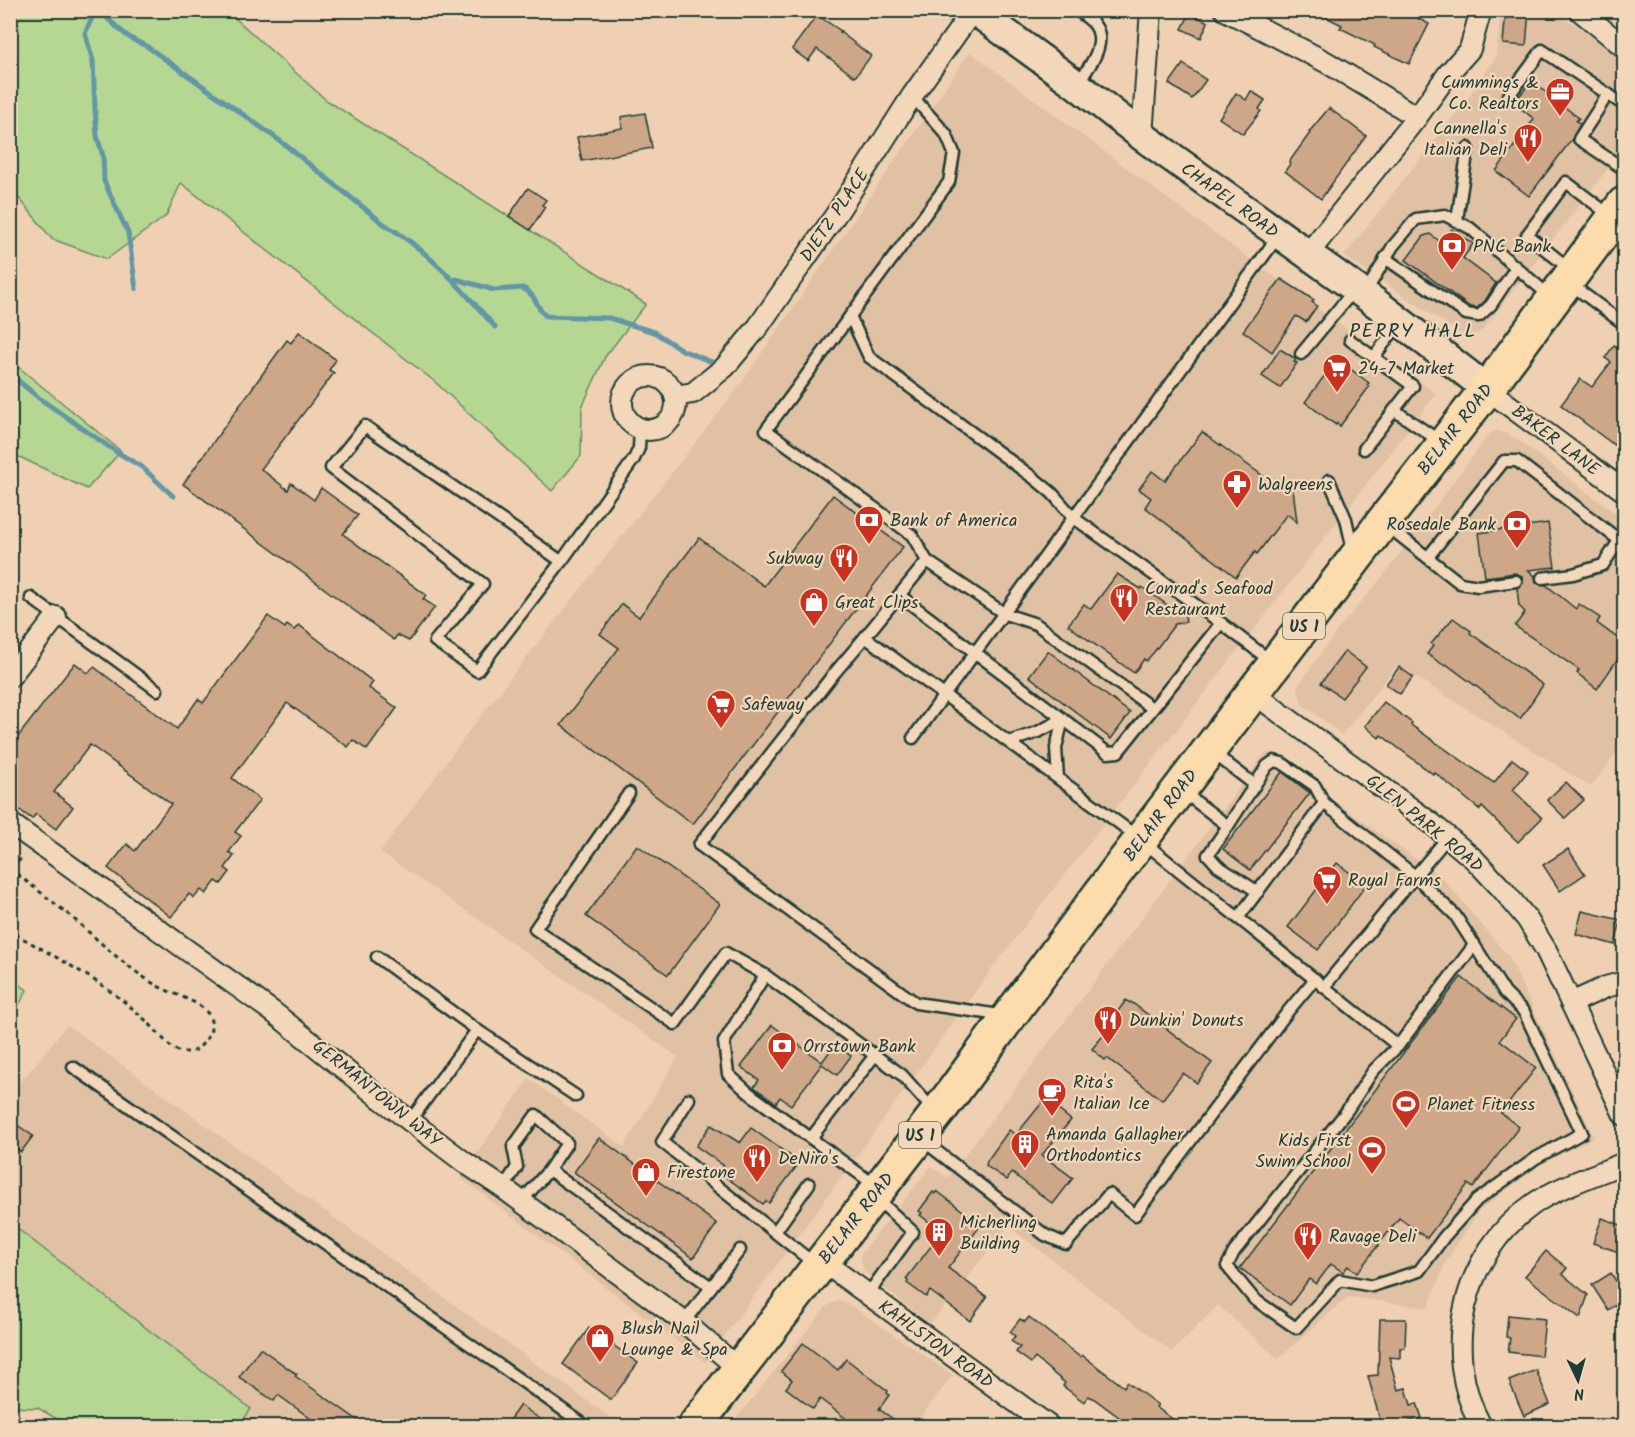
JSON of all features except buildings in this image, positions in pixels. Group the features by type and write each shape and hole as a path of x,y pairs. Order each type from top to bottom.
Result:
{"highway":[{"name":"BELAIR ROAD","path":"695,1426 928,1125 1180,789 1487,389 1564,284 1620,215"}],"street":[{"name":"CHAPEL ROAD","path":"973,10 1077,85 1142,136 1400,322 1487,389"},
{"name":"DIETZ PLACE","path":"675,396 693,393 725,367 758,327 912,96 973,10"},
{"path":"1142,136 1152,10"},
{"path":"1225,10 1326,62 1417,117"},
{"path":"1307,255 1470,49 1481,10"},
{"path":"1579,10 1624,47"},
{"path":"647,375 656,376 672,387 675,396 675,412 671,420 657,429 640,429 626,418 621,399 630,383 647,375"},
{"name":"BAKER LANE","path":"1487,389 1621,482"},
{"path":"10,677 56,617"},
{"name":"GLEN PARK ROAD","path":"1253,693 1362,771 1448,837 1475,860 1527,919 1546,950 1624,1115"},
{"name":"GERMANTOWN WAY","path":"10,822 273,1012 464,1162 503,1188 684,1322 739,1369"},
{"path":"1571,1003 1606,987 1624,982"},
{"path":"1481,1426 1475,1416 1462,1364 1461,1325 1470,1285 1492,1244 1510,1222 1534,1203 1624,1163"},
{"name":"KAHLSTON ROAD","path":"820,1264 868,1294 1049,1426"}],"lane":[{"path":"1077,10 1095,24 1098,39 1094,60 1077,85"},
{"path":"1504,101 1542,50 1624,105"},
{"path":"1608,94 1579,139 1624,169"},
{"path":"912,96 946,134 954,153 949,182 766,430 912,535 927,561 1005,614 1036,624 1152,708"},
{"path":"1457,220 1468,148"},
{"path":"1564,284 1527,235 1566,182 1620,215"},
{"path":"1301,354 1359,292 1416,219 1445,215 1470,228 1516,267 1564,284 1624,324"},
{"path":"913,738 1279,235"},
{"path":"1385,258 1466,314 1479,316 1491,305 1516,267"},
{"path":"850,316 869,357 1035,479 1052,493 1074,518 1275,664"},
{"path":"1374,357 1400,322"},
{"path":"1350,340 1413,386 1365,449"},
{"path":"1394,410 1444,444"},
{"path":"561,561 365,426 332,468 483,584 435,641 477,671 561,561 634,459 639,448 640,429"},
{"path":"1428,557 1504,461 1517,461 1622,536 1603,565 1574,574 1542,578"},
{"path":"1329,480 1346,519 1355,559"},
{"path":"1383,522 1460,583 1478,586 1516,581"},
{"path":"927,561 832,676 699,845 916,1003 993,1014"},
{"path":"899,595 1108,753 1118,752 1221,623"},
{"path":"31,598 157,690"},
{"path":"865,638 946,695 1141,841 1398,1046"},
{"path":"1009,742 1038,732 1064,719"},
{"path":"1058,778 1056,748 1064,719"},
{"path":"1210,750 1255,785"},
{"path":"1258,892 1218,866 1208,855 1267,766 1274,761 1282,763 1315,786 1324,803 1416,876 1455,915 1505,993 1524,1012 1582,1132 1536,1158 1477,1200 1444,1237 1419,1271 1372,1286 1340,1280 1296,1328 1254,1299 1227,1266 1234,1252 1346,1112 1373,1071 1398,1046 1474,945"},
{"path":"1180,789 1228,826"},
{"path":"628,793 535,928 675,1024 726,953 765,975 902,1075 928,1125 1045,1235 1066,1244 1109,1194 1135,1215 1289,1010 1315,979"},
{"path":"1238,918 1324,803"},
{"path":"1324,987 1448,837"},
{"path":"377,957 477,1030 576,1096"},
{"path":"765,975 724,1042 728,1074 876,1192 913,1232 868,1294"},
{"path":"410,1121 477,1030"},
{"path":"811,1138 875,1055"},
{"path":"73,1067 586,1426"},
{"path":"689,1099 662,1142 820,1264"},
{"path":"503,1188 517,1167 513,1148 536,1115 567,1143 549,1170 521,1203"},
{"path":"549,1170 711,1287"},
{"path":"776,1232 809,1184"},
{"path":"684,1322 740,1250"}],"path":[{"path":"10,869 45,895 129,967 170,994 199,1005 207,1012 211,1022 210,1036 196,1050 178,1052 170,1047 137,1012 114,994 80,971 10,931"}],"shaded area":[{"path":"1501,11 1558,11 1624,59 1624,148 1480,333 1464,336 1344,256 1467,99 1496,57"},
{"path":"970,52 1436,394 994,966 705,1362 460,1177 529,1079 624,1147 678,1057 380,852 473,726 735,392"},
{"path":"1498,431 1521,442 1624,520 1624,743 1591,787 1397,665 1342,735 1302,704 1297,687 1339,628 1384,575 1490,433"},
{"path":"1266,752 1442,878 1509,957 1594,1137 1540,1165 1479,1211 1445,1263 1428,1308 1348,1297 1278,1359 1218,1305 1172,1352 1008,1226 930,1324 864,1272 860,1255 931,1166 948,1178"},
{"path":"67,1025 622,1426 239,1426 251,1409 11,1223 10,1095"},
{"path":"837,1301 847,1303 953,1375 914,1426 730,1426 827,1306"}],"green space":[{"path":"10,11 227,11 326,100 646,304 605,357 582,407 581,456 552,491 434,381 181,183 166,216 107,259 52,239 11,188"},
{"path":"11,361 121,451 87,489 11,453"},
{"path":"11,978 27,990 11,1020"},
{"path":"10,1223 251,1409 239,1426 69,1426 38,1408 11,1407"}],"waterway":[{"path":"91,10 92,18 85,33 93,61 97,136 103,156 104,181 128,233 136,289"},
{"path":"97,10 126,34 279,140 384,224 400,234 457,284 495,327"},
{"path":"456,279 494,290 523,288 532,295 546,316 609,318 654,332 682,350 712,362"},
{"path":"10,374 39,398 142,467 173,496"}],"place":[{"name":"Cummings & Co. Realtors","path":"1560,118"},
{"name":"Cannella's Italian Deli","path":"1528,164"},
{"name":"PNC Bank","path":"1452,272"},
{"name":"24-7 Market","path":"1337,394"},
{"name":"Walgreens","path":"1237,510"},
{"name":"Bank of America","path":"869,546"},
{"name":"Rosedale Bank","path":"1517,550"},
{"name":"Subway","path":"844,584"},
{"name":"Conrad's Seafood Restaurant","path":"1124,624"},
{"name":"Great Clips","path":"814,628"},
{"name":"Safeway","path":"721,730"},
{"name":"Royal Farms","path":"1327,906"},
{"name":"Dunkin' Donuts","path":"1108,1046"},
{"name":"Orrstown Bank","path":"782,1072"},
{"name":"Rita's Italian Ice","path":"1052,1118"},
{"name":"Planet Fitness","path":"1406,1130"},
{"name":"Amanda Gallagher Orthodontics","path":"1025,1170"},
{"name":"Kids First Swim School","path":"1372,1176"},
{"name":"DeNiro's","path":"757,1184"},
{"name":"Firestone","path":"646,1198"},
{"name":"Micherling Building","path":"939,1258"},
{"name":"Ravage Deli","path":"1308,1262"},
{"name":"Blush Nail Lounge & Spa","path":"600,1364"}],"district":[{"name":"PERRY HALL","path":"1413,330"}]}
